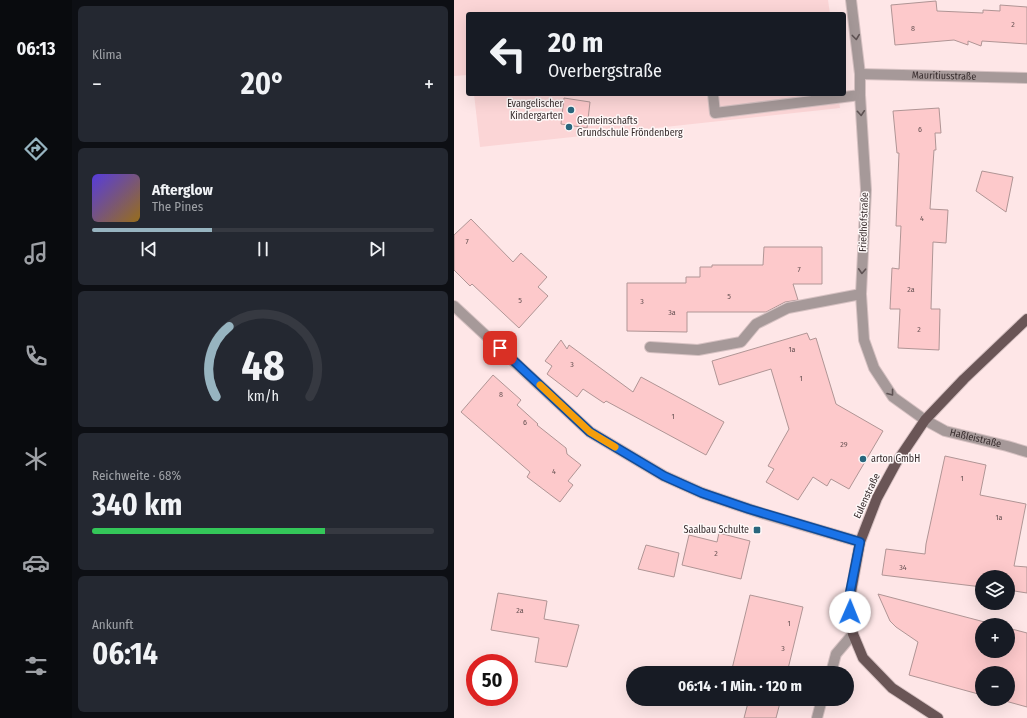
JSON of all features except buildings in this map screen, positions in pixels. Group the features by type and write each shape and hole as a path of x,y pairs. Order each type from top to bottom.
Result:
{"main road":[{"name":"Eulenstraße","path":"938,718 892,688 863,658 853,634 850,612 850,592 860,542 880,492 896,463 925,420 964,378 1027,319"}],"street":[{"name":"Friedhofstraße","path":"851,0 860,74 866,190 861,294 864,340 874,368 893,397 925,420"},
{"name":"Mauritiusstraße","path":"860,74 1027,78"},
{"path":"713,96 715,113 860,95"},
{"path":"650,348 698,350 742,342 756,324 788,308 861,294"},
{"path":"454,306 590,432 664,476 702,493 749,509 860,542"},
{"name":"Haßleistraße","path":"925,420 945,431 1027,452"},
{"path":"832,666 836,654 853,634"},
{"path":"816,718 820,706"}],"shaded area":[{"path":"454,0 828,0 830,12 466,12 466,75 454,76"},
{"name":"Gemeinschafts Grundschule Fröndenberg","path":"474,96 838,96 840,108 480,147"}],"slow traffic":[{"path":"540,385 590,432 615,447"}],"place":[{"name":"Evangelischer Kindergarten","path":"571,110"},
{"name":"Gemeinschafts Grundschule Fröndenberg","path":"569,127"},
{"name":"arton GmbH","path":"863,459"},
{"name":"Saalbau Schulte","path":"757,530"}],"route":[{"path":"500,348 590,432 664,476 702,493 749,509 860,542 850,592 850,612"}]}
